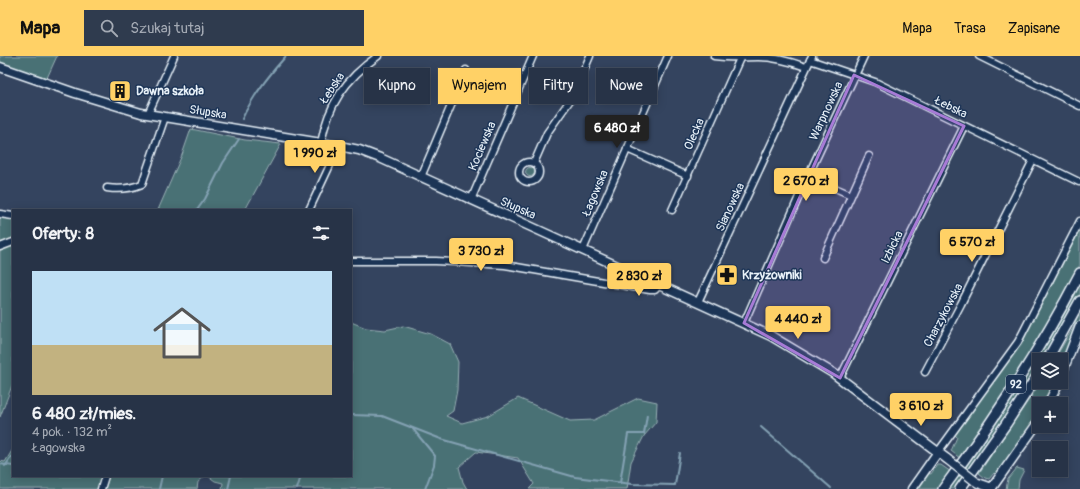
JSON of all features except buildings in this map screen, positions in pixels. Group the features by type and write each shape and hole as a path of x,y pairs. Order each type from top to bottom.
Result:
{"main road":[{"name":"92","path":"943,489 993,420 1027,368 1080,273"},
{"path":"1051,353 1080,302"},
{"name":"92","path":"960,489 987,452 1032,384"}],"street":[{"path":"148,114 174,56"},
{"name":"Łebska","path":"321,143 330,109 340,93 354,75 378,56"},
{"name":"Kociewska","path":"471,200 533,56"},
{"path":"534,163 547,133 573,96 590,56"},
{"name":"Łagowska","path":"583,250 668,56"},
{"path":"714,56 759,57 798,64 806,68"},
{"name":"Warpnowska","path":"744,323 808,176 864,56"},
{"path":"979,56 1080,106"},
{"name":"Olecka","path":"672,210 741,57"},
{"name":"Łebska","path":"811,58 875,82 1079,182"},
{"name":"Sianowska","path":"698,302 811,58"},
{"name":"Słupska","path":"0,67 103,102 148,114 359,150 698,302 789,346 840,378 985,487"},
{"path":"421,177 452,104"},
{"path":"107,188 132,188 142,184 165,117"},
{"name":"Izbicka","path":"840,378 964,126"},
{"path":"308,209 339,146"},
{"path":"627,149 688,176"},
{"path":"823,258 869,156"},
{"name":"Charzykowska","path":"925,372 961,304 1033,160"},
{"path":"808,176 851,195"},
{"path":"0,214 12,216"},
{"path":"912,489 1018,342 1080,221"},
{"path":"0,247 12,242"},
{"path":"352,261 468,262 535,270 650,290 656,290 659,285"},
{"path":"1068,358 1080,326"},
{"path":"985,487 1032,430"},
{"path":"101,489 105,477"}],"highlighted area":[{"path":"854,75 964,126 840,378 744,323"}],"green space":[{"path":"0,56 57,56 47,78 0,63"},
{"path":"191,129 245,140 281,144 246,209 158,209 182,155"},
{"path":"530,167 535,172 530,177 525,172"},
{"path":"0,216 12,217 12,386 0,417"},
{"path":"1080,230 1080,265 1066,292 1007,392 961,459 951,451 957,437 955,435 1023,340"},
{"path":"1080,282 1080,294 1047,353 1039,353"},
{"path":"1080,311 1080,320 1067,353 1058,353 1073,328"},
{"path":"352,322 366,328 385,330 403,326 431,334 450,344 458,362 457,390 453,411 446,416 462,423 488,416 518,398 570,421 594,420 638,398 657,402 656,422 644,436 631,462 627,489 529,489 534,484 518,458 476,452 459,467 463,482 467,489 222,489 223,483 215,481 209,477 352,477"},
{"path":"1032,365 1032,377 1023,392 957,487 955,489 948,489"},
{"path":"1036,389 1053,389 1049,397 1032,397 1032,427 997,476 994,473 989,479 985,478 979,473"},
{"path":"12,451 12,477 102,477 99,489 0,489 0,461 5,462"},
{"path":"937,465 941,465 951,472 938,489 915,489 927,473 931,474"},
{"path":"1017,468 1024,470 1019,480 1018,489 1006,489 1008,479"},
{"path":"109,477 204,477 198,482 197,489 105,489"}],"waterway":[{"path":"242,119 261,86 286,56"},
{"path":"198,209 205,199 223,163 239,139"},
{"path":"352,415 382,416 441,439 575,477 632,484 675,485 680,453"},
{"path":"620,483 628,434 644,434 647,415"},
{"path":"761,427 831,488"},
{"path":"413,429 435,456 434,465 425,489"},
{"path":"5,466 12,456"},
{"path":"0,464 12,466"},
{"path":"159,489 162,477"},
{"path":"228,489 231,477"},
{"path":"297,489 301,477"}],"place":[{"name":"Dawna szkoła","path":"120,91"},
{"name":"Krzyżowniki","path":"727,275"}]}
